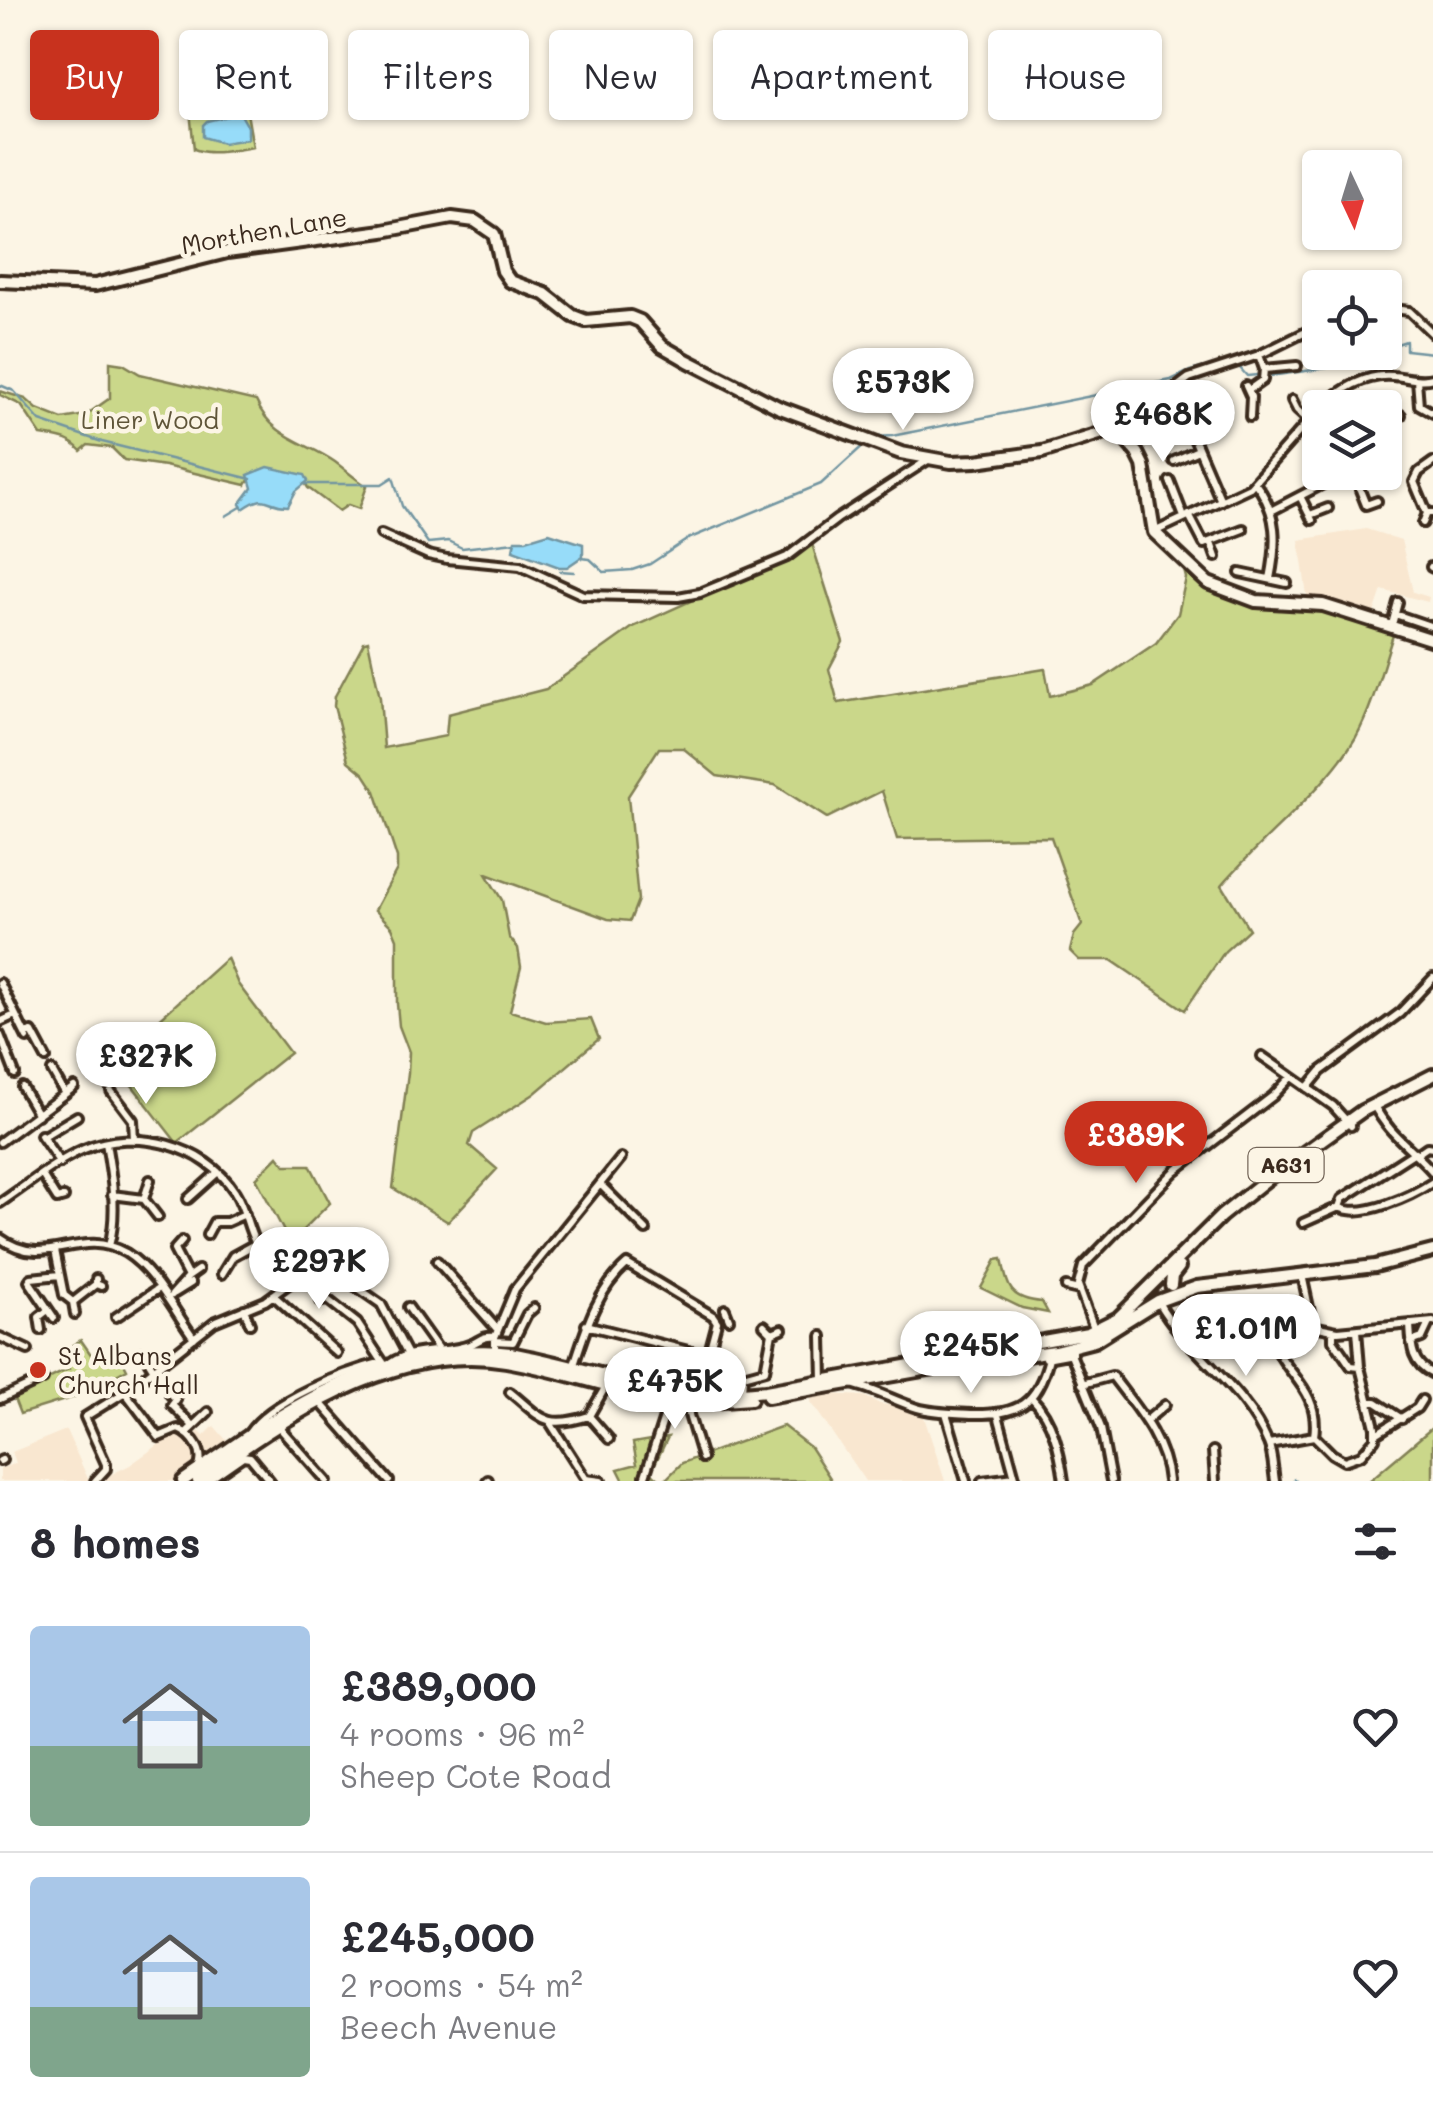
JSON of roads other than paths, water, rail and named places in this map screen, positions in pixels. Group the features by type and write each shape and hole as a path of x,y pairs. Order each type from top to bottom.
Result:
{"main road":[{"name":"Morthen Lane","path":"0,281 95,284 133,278 228,252 458,218 475,221 494,234 503,271 510,282 545,294 578,319 640,320 662,346 778,407 928,460"},
{"path":"928,460 976,461 1042,452 1110,431 1118,432 1143,465 1154,532 1203,579 1221,590 1256,601 1323,605 1433,640"},
{"name":"A631","path":"544,1361 680,1393 742,1397 824,1380 1041,1352 1118,1318 1231,1207 1375,1107 1433,1079"},
{"name":"A631","path":"331,1393 404,1370 464,1359 504,1360 689,1401 848,1384 1081,1346 1116,1330 1158,1301 1171,1285 1173,1274 1236,1212 1349,1124"},
{"path":"1143,1296 1158,1301 1227,1281 1375,1266 1433,1250"},
{"path":"1157,1280 1197,1287"},
{"name":"A631","path":"183,1481 198,1476 279,1428 288,1418 385,1365 446,1354 495,1339 559,1368 559,1373"},
{"name":"A631","path":"198,1476 248,1434 320,1402"}],"street":[{"path":"1402,309 1409,310 1433,334"},
{"path":"1118,432 1189,378 1258,355 1302,334"},
{"path":"1253,414 1247,388 1260,385 1264,369 1258,355"},
{"path":"1264,369 1297,366"},
{"path":"1346,390 1352,384 1379,376 1433,378"},
{"path":"1418,380 1419,404 1433,413"},
{"path":"1292,400 1302,415"},
{"path":"1220,501 1193,436 1197,428 1224,413"},
{"path":"1154,532 1254,483 1302,427"},
{"path":"1174,460 1198,450"},
{"path":"381,534 428,555 520,566 583,596 678,597 712,588 787,557 837,518 928,460"},
{"path":"1423,523 1430,513 1414,482 1419,472 1433,462"},
{"path":"1170,481 1201,542 1211,543 1243,529"},
{"path":"1254,483 1271,511 1276,544 1270,580"},
{"path":"1271,511 1312,490"},
{"path":"1360,490 1366,505 1376,501"},
{"path":"1300,496 1311,517 1328,508"},
{"path":"1211,543 1216,557"},
{"path":"1240,573 1288,583"},
{"path":"1398,602 1394,617 1433,626"},
{"path":"1307,1088 1321,1071 1400,1013 1433,978"},
{"path":"2,980 26,1036 32,1031 46,1058"},
{"path":"0,1022 15,1015"},
{"path":"0,1035 15,1074"},
{"path":"1262,1056 1334,1106 1349,1124"},
{"path":"52,1071 65,1094"},
{"path":"1095,1331 1079,1290 1082,1266 1175,1171 1273,1096 1291,1077"},
{"path":"22,1087 38,1115"},
{"path":"0,1142 74,1087"},
{"path":"111,1092 133,1120 134,1140"},
{"path":"1375,1107 1391,1134 1433,1172"},
{"path":"60,1163 41,1135 77,1116"},
{"path":"0,1203 83,1149 134,1140 180,1149 218,1172 236,1193 255,1244 284,1288"},
{"path":"106,1143 114,1224 109,1246"},
{"path":"1303,1223 1340,1206 1342,1200 1416,1153 1433,1148"},
{"path":"495,1339 514,1289 621,1158"},
{"path":"188,1198 218,1172"},
{"path":"42,1175 57,1200"},
{"path":"144,1199 150,1180"},
{"path":"1340,1206 1347,1211 1378,1206 1402,1199 1433,1182"},
{"path":"600,1184 646,1230"},
{"path":"112,1196 144,1199 158,1217"},
{"path":"205,1232 214,1222 227,1222 246,1214"},
{"path":"0,1238 29,1252 85,1243 109,1246 135,1260 158,1289 169,1296 194,1338"},
{"path":"176,1243 190,1280"},
{"path":"222,1274 237,1253 255,1244"},
{"path":"55,1250 64,1295 73,1302 74,1314"},
{"path":"620,1254 627,1264 717,1319"},
{"path":"220,1258 228,1263"},
{"path":"437,1261 495,1339"},
{"path":"584,1380 573,1368 586,1325 591,1312 627,1264"},
{"path":"169,1296 198,1270"},
{"path":"95,1481 106,1464 84,1415 124,1392 220,1319 273,1295 302,1274"},
{"path":"40,1330 39,1317 51,1314 30,1280 60,1275"},
{"path":"1302,1275 1311,1324"},
{"path":"73,1302 98,1283"},
{"path":"355,1286 382,1304 408,1356"},
{"path":"1066,1288 1079,1290"},
{"path":"116,1318 158,1289"},
{"path":"273,1295 337,1353"},
{"path":"123,1298 130,1309"},
{"path":"321,1301 328,1300 357,1324 385,1365"},
{"path":"1158,1301 1169,1321 1252,1416 1269,1444 1275,1481"},
{"path":"408,1306 438,1349"},
{"path":"248,1434 257,1421 339,1377 408,1356 470,1344 483,1336 512,1343 534,1308"},
{"path":"244,1309 250,1324"},
{"path":"717,1319 727,1315"},
{"path":"706,1354 717,1319"},
{"path":"1238,1341 1278,1341 1311,1324 1334,1331 1431,1322"},
{"path":"1411,1342 1422,1338 1431,1322"},
{"path":"1410,1324 1416,1362 1433,1374"},
{"path":"586,1325 706,1354 713,1363"},
{"path":"764,1325 772,1333"},
{"path":"772,1333 782,1329"},
{"path":"1357,1330 1360,1366 1376,1434"},
{"path":"1334,1331 1334,1340 1351,1366 1360,1366"},
{"path":"742,1397 742,1376 760,1373 768,1366 772,1333"},
{"path":"822,1336 824,1380"},
{"path":"0,1337 28,1350"},
{"path":"1278,1341 1277,1350 1315,1411 1314,1436 1335,1458 1349,1461 1370,1446 1376,1434 1402,1419 1422,1400"},
{"path":"810,1342 822,1346"},
{"path":"848,1384 922,1410 998,1415 1018,1408 1040,1388 1041,1352 1071,1354 1081,1346"},
{"path":"143,1352 154,1370"},
{"path":"1071,1354 1101,1428 1112,1481"},
{"path":"1082,1384 1112,1376 1146,1421 1164,1454 1168,1481"},
{"path":"882,1396 876,1386 885,1377"},
{"path":"0,1399 43,1380"},
{"path":"550,1424 589,1416 606,1385"},
{"path":"124,1392 160,1437 178,1429 198,1446 198,1476"},
{"path":"510,1392 550,1424 586,1479 600,1481"},
{"path":"320,1402 326,1403 331,1393"},
{"path":"170,1394 176,1400 172,1405 193,1426"},
{"path":"1032,1398 1049,1424 1064,1481"},
{"path":"645,1476 670,1399"},
{"path":"689,1401 689,1415 702,1458"},
{"path":"320,1402 389,1481"},
{"path":"1368,1402 1376,1402 1402,1419"},
{"path":"1146,1421 1165,1405"},
{"path":"186,1433 208,1412"},
{"path":"946,1413 966,1481"},
{"path":"982,1481 1015,1479 998,1415"},
{"path":"589,1416 609,1439"},
{"path":"279,1428 327,1481"},
{"path":"1269,1444 1314,1436"},
{"path":"1213,1451 1215,1481"},
{"path":"200,1456 217,1457"},
{"path":"207,1481 239,1457 250,1458 270,1481"}],"water":[{"path":"244,120 248,139 223,143 203,137 207,121"},
{"path":"268,467 305,475 308,481 296,491 288,506 262,500 243,509 240,504 252,488 248,475"},
{"path":"549,533 583,544 583,556 567,567 559,567 513,550 515,540"}],"waterway":[{"path":"1402,342 1406,341 1406,350 1433,353"},
{"path":"873,437 1171,380 1236,359"},
{"path":"1240,368 1247,376 1257,375"},
{"path":"1270,376 1313,370"},
{"path":"0,385 14,391 40,421 102,442 251,479"},
{"path":"581,558 590,559 604,572 650,564 688,539 821,484 867,442"},
{"path":"304,484 382,484 393,477 402,506 428,543 448,541 462,548 515,542"},
{"path":"226,516 241,507"},
{"path":"560,571 574,572"}],"place":[{"name":"St Albans Church Hall","path":"38,1370"}],"park label":[{"name":"Liner Wood","path":"150,420"}]}
